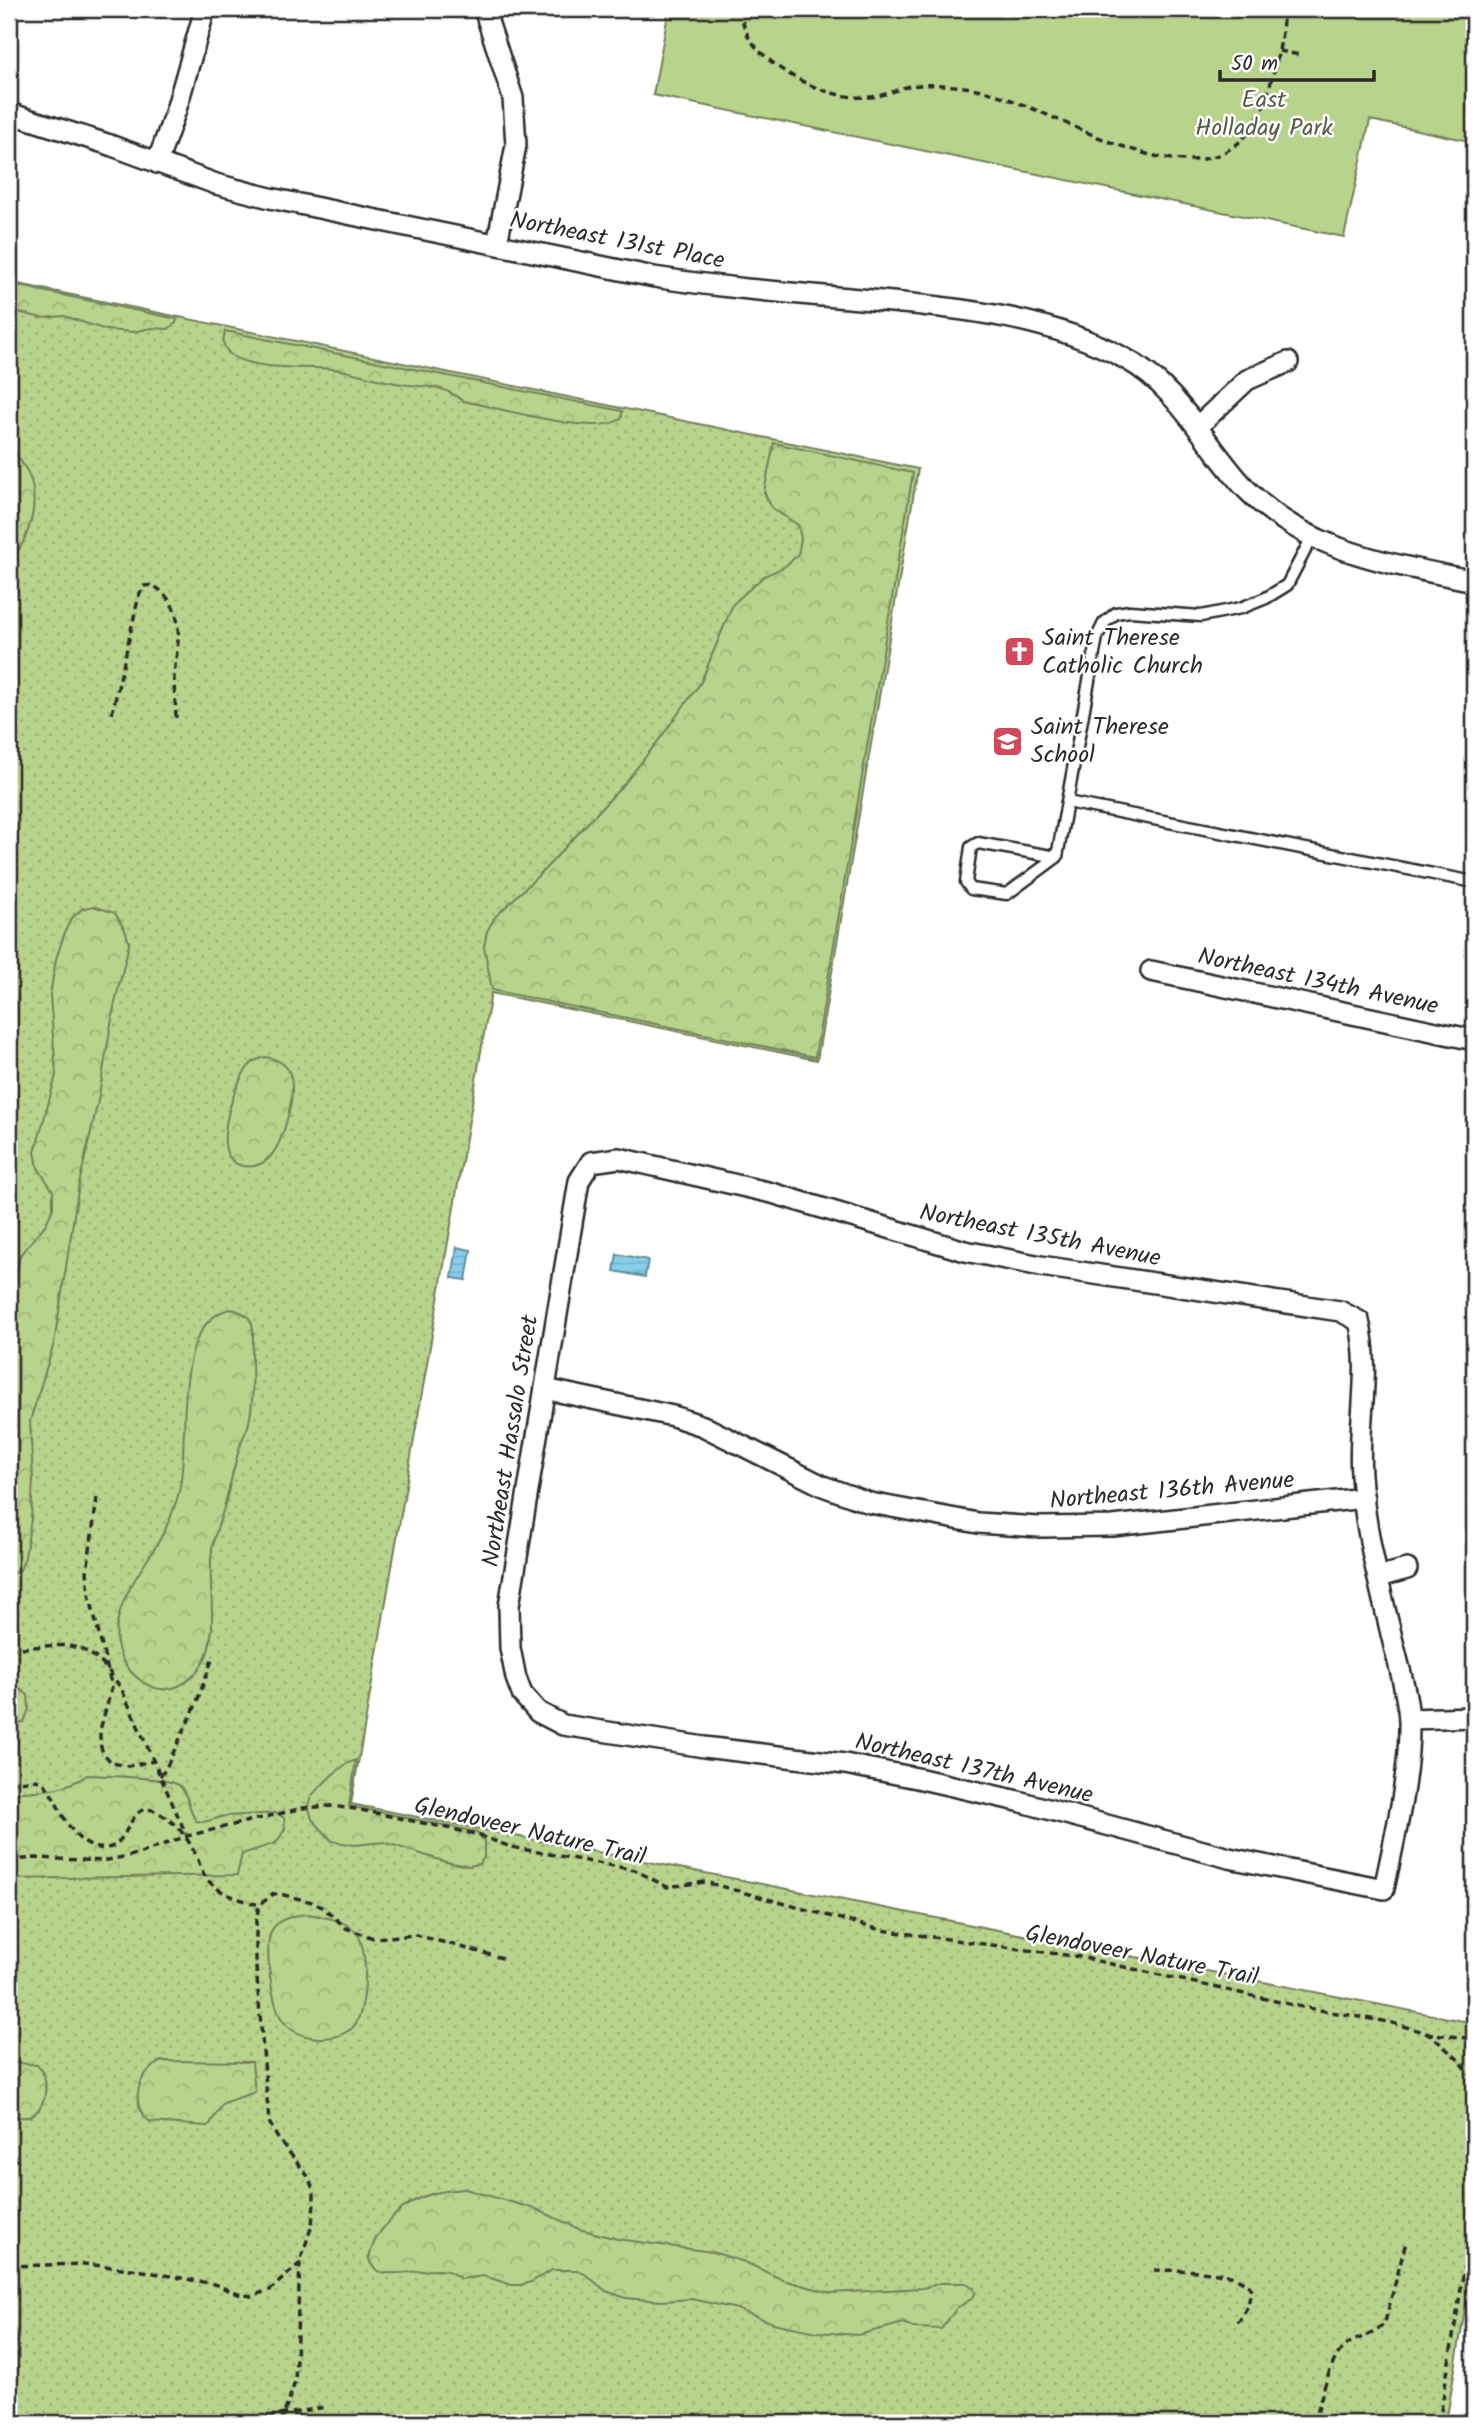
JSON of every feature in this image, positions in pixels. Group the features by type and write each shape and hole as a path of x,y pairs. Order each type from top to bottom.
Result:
{"street":[{"path":"157,163 176,110 205,9"},
{"path":"484,9 513,98 516,145 497,244"},
{"name":"Northeast 131st Place","path":"9,113 107,144 216,184 270,198 654,277 716,286 945,307 1032,321 1082,338 1128,360 1161,386 1249,492 1280,517 1312,537 1373,560 1474,581"},
{"path":"1197,427 1247,380 1288,362"},
{"name":"Northeast 134th Avenue","path":"1151,971 1474,1040"},
{"name":"Northeast 135th Avenue","path":"591,1162 619,1158 772,1193 965,1251 1041,1266 1340,1311 1359,1321 1364,1338 1361,1472 1364,1498"},
{"name":"Northeast Hassalo Street","path":"550,1719 538,1712 522,1694 516,1678 510,1648 509,1606 579,1181 591,1162"},
{"name":"Northeast 136th Avenue","path":"545,1389 673,1416 703,1426 823,1486 870,1503 978,1523 1039,1527 1113,1526 1364,1498"},
{"path":"1364,1498 1369,1540 1409,1719 1474,1717"},
{"path":"1378,1577 1407,1569"},
{"name":"Northeast 137th Avenue","path":"550,1719 574,1728 824,1761 917,1778 1018,1801 1229,1858 1384,1889 1398,1824 1409,1719"}],"lane":[{"path":"1058,857 978,843 971,848 967,886 971,889 1007,894 1058,857 1097,637 1104,623 1116,613 1123,612 1201,616 1231,611 1255,603 1287,585 1312,537"},
{"path":"1067,802 1474,882"}],"path":[{"path":"740,9 748,37 759,51 805,83 828,92 850,97 870,97 924,85 967,87 995,93 1032,107 1138,153 1193,160 1219,155 1237,146 1251,130 1262,111 1279,51 1283,9"},
{"path":"1279,51 1300,55"},
{"path":"113,715 139,595 148,584 156,587 168,598 177,616 179,638 174,677 176,721"},
{"path":"97,1498 87,1572 89,1594 113,1687 100,1730 100,1744 103,1753 112,1763 135,1765 154,1762"},
{"path":"9,1650 44,1645 80,1648 96,1657 109,1670 122,1690 206,1879 228,1896 258,1905"},
{"path":"159,1777 165,1770 195,1707 213,1657"},
{"path":"9,1783 36,1780 44,1783 68,1826 81,1839 98,1847 111,1848 117,1844 134,1816 146,1809 160,1813 187,1836"},
{"name":"Glendoveer Nature Trail","path":"9,1860 37,1858 103,1861 138,1854 187,1836 303,1808 330,1806 356,1809 475,1834 511,1847 635,1870 667,1887 705,1882 881,1930 1080,1957 1312,2010 1371,2018 1424,2032 1453,2054 1474,2080"},
{"path":"281,2423 295,2382 300,2263 312,2225 314,2191 299,2163 277,2137 269,2122 256,1967 258,1905 274,1894 284,1895 312,1902 324,1908 346,1928 373,1937 416,1935 506,1959"},
{"path":"1424,2032 1474,2039"},
{"path":"1439,2423 1474,2208"},
{"path":"1314,2423 1339,2351 1351,2342 1376,2332 1385,2322 1406,2242"},
{"path":"9,2266 83,2264 132,2269 214,2284 238,2294 251,2296 280,2284 300,2263"},
{"path":"1154,2270 1224,2274 1242,2279 1251,2289 1251,2297 1238,2322"},
{"path":"258,2423 268,2417 326,2407"}],"green space":[{"name":"East Holladay Park","path":"669,9 1474,9 1474,142 1370,120 1344,237 653,95"},
{"path":"9,282 918,469 817,1060 491,993 351,1804 1474,2023 1474,2255 1446,2423 9,2423"},
{"path":"9,284 177,319 168,329 151,328 133,332 106,330 64,316 42,318 9,310"},
{"path":"225,331 622,411 622,417 611,423 572,423 463,401 447,391 433,387 393,383 333,369 259,365 229,353 223,342"},
{"path":"774,443 913,473 815,1057 492,990 484,946 487,931 495,917 544,870 624,784 662,736 701,682 733,604 764,576 784,567 798,555 801,538 798,525 772,508 764,492"},
{"path":"9,445 28,474 34,500 27,534 9,562"},
{"path":"93,906 115,913 126,932 129,944 79,1184 54,1343 30,1421 33,1479 25,1557 20,1570 9,1574 9,1336 20,1255 46,1224 53,1208 53,1191 38,1168 35,1152 56,1075 50,995 56,959 66,929 72,918 82,909"},
{"path":"265,1057 281,1062 288,1070 291,1078 291,1101 285,1128 270,1157 254,1166 242,1166 232,1160 225,1146 227,1121 234,1094 245,1071 254,1061"},
{"path":"230,1309 247,1316 253,1327 252,1398 251,1414 212,1549 210,1642 202,1664 188,1681 170,1689 160,1689 140,1680 124,1663 117,1642 119,1614 128,1592 162,1536 176,1502 181,1481 186,1393 197,1339 210,1320"},
{"path":"9,1687 18,1688 28,1695 29,1709 24,1722 9,1725"},
{"path":"356,1760 349,1806 476,1832 484,1841 484,1858 479,1864 469,1866 446,1862 384,1842 354,1845 332,1841 312,1819 308,1805 312,1795 331,1776"},
{"path":"87,1775 174,1783 183,1790 196,1821 204,1822 225,1816 277,1813 284,1818 285,1829 276,1843 242,1854 237,1875 9,1879 9,1793 60,1787"},
{"path":"308,1914 332,1919 353,1929 363,1948 364,1996 357,2022 343,2033 325,2038 297,2033 283,2021 273,1991 269,1964 269,1940 277,1923 292,1916"},
{"path":"162,2061 252,2062 255,2092 223,2103 207,2126 150,2122 139,2106 139,2088 147,2072"},
{"path":"9,2062 37,2065 44,2077 44,2099 31,2116 9,2116"},
{"path":"465,2189 536,2209 579,2229 617,2239 712,2252 745,2262 783,2280 831,2293 966,2283 974,2288 975,2294 957,2308 941,2329 914,2328 904,2323 858,2335 817,2332 773,2323 737,2309 692,2299 662,2301 626,2298 606,2291 577,2270 552,2270 531,2282 512,2285 484,2276 461,2279 439,2270 389,2273 373,2267 369,2260 376,2238 400,2210 432,2194"}],"water":[{"path":"457,1247 471,1250 466,1280 452,1278"},
{"path":"617,1254 648,1260 645,1277 614,1271"}],"place":[{"name":"Saint Therese Catholic Church","path":"1019,652"},
{"name":"Saint Therese School","path":"1008,741"}]}
